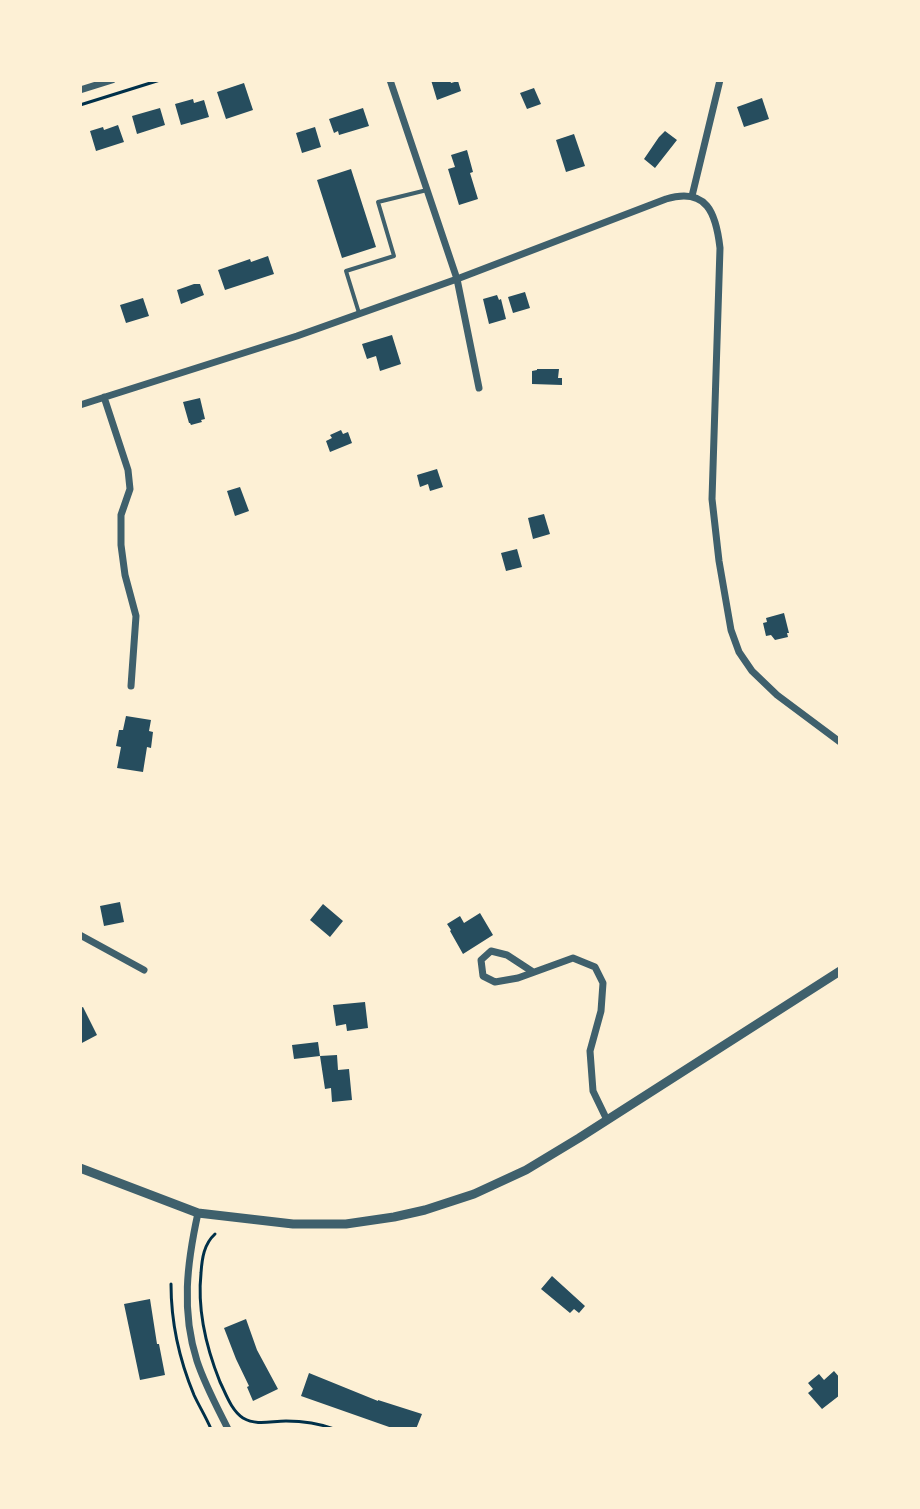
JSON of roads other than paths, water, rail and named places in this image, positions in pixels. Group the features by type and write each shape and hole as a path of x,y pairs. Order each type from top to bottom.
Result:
{"street":[{"path":"80,90 112,80"},
{"path":"390,80 457,279 479,388"},
{"path":"692,196 720,80"},
{"path":"80,405 297,336 666,199 692,196 703,201 711,210 720,248 712,499 731,630 744,661 763,682 840,742"},
{"path":"104,397 128,470 130,489 121,515 121,545 136,616 131,686"},
{"path":"80,935 144,970"},
{"path":"533,972 507,955 491,951 481,960 483,976 495,982 518,978 573,958 595,967 603,983 601,1011 590,1051 593,1091 607,1120"},
{"path":"80,1168 198,1213 293,1224 346,1224 394,1217 450,1203 500,1184 554,1154 840,971"},
{"path":"198,1213 187,1268 189,1325 204,1381 228,1429"}],"lane":[{"path":"359,313 346,271 394,256 378,202 427,190"}]}
